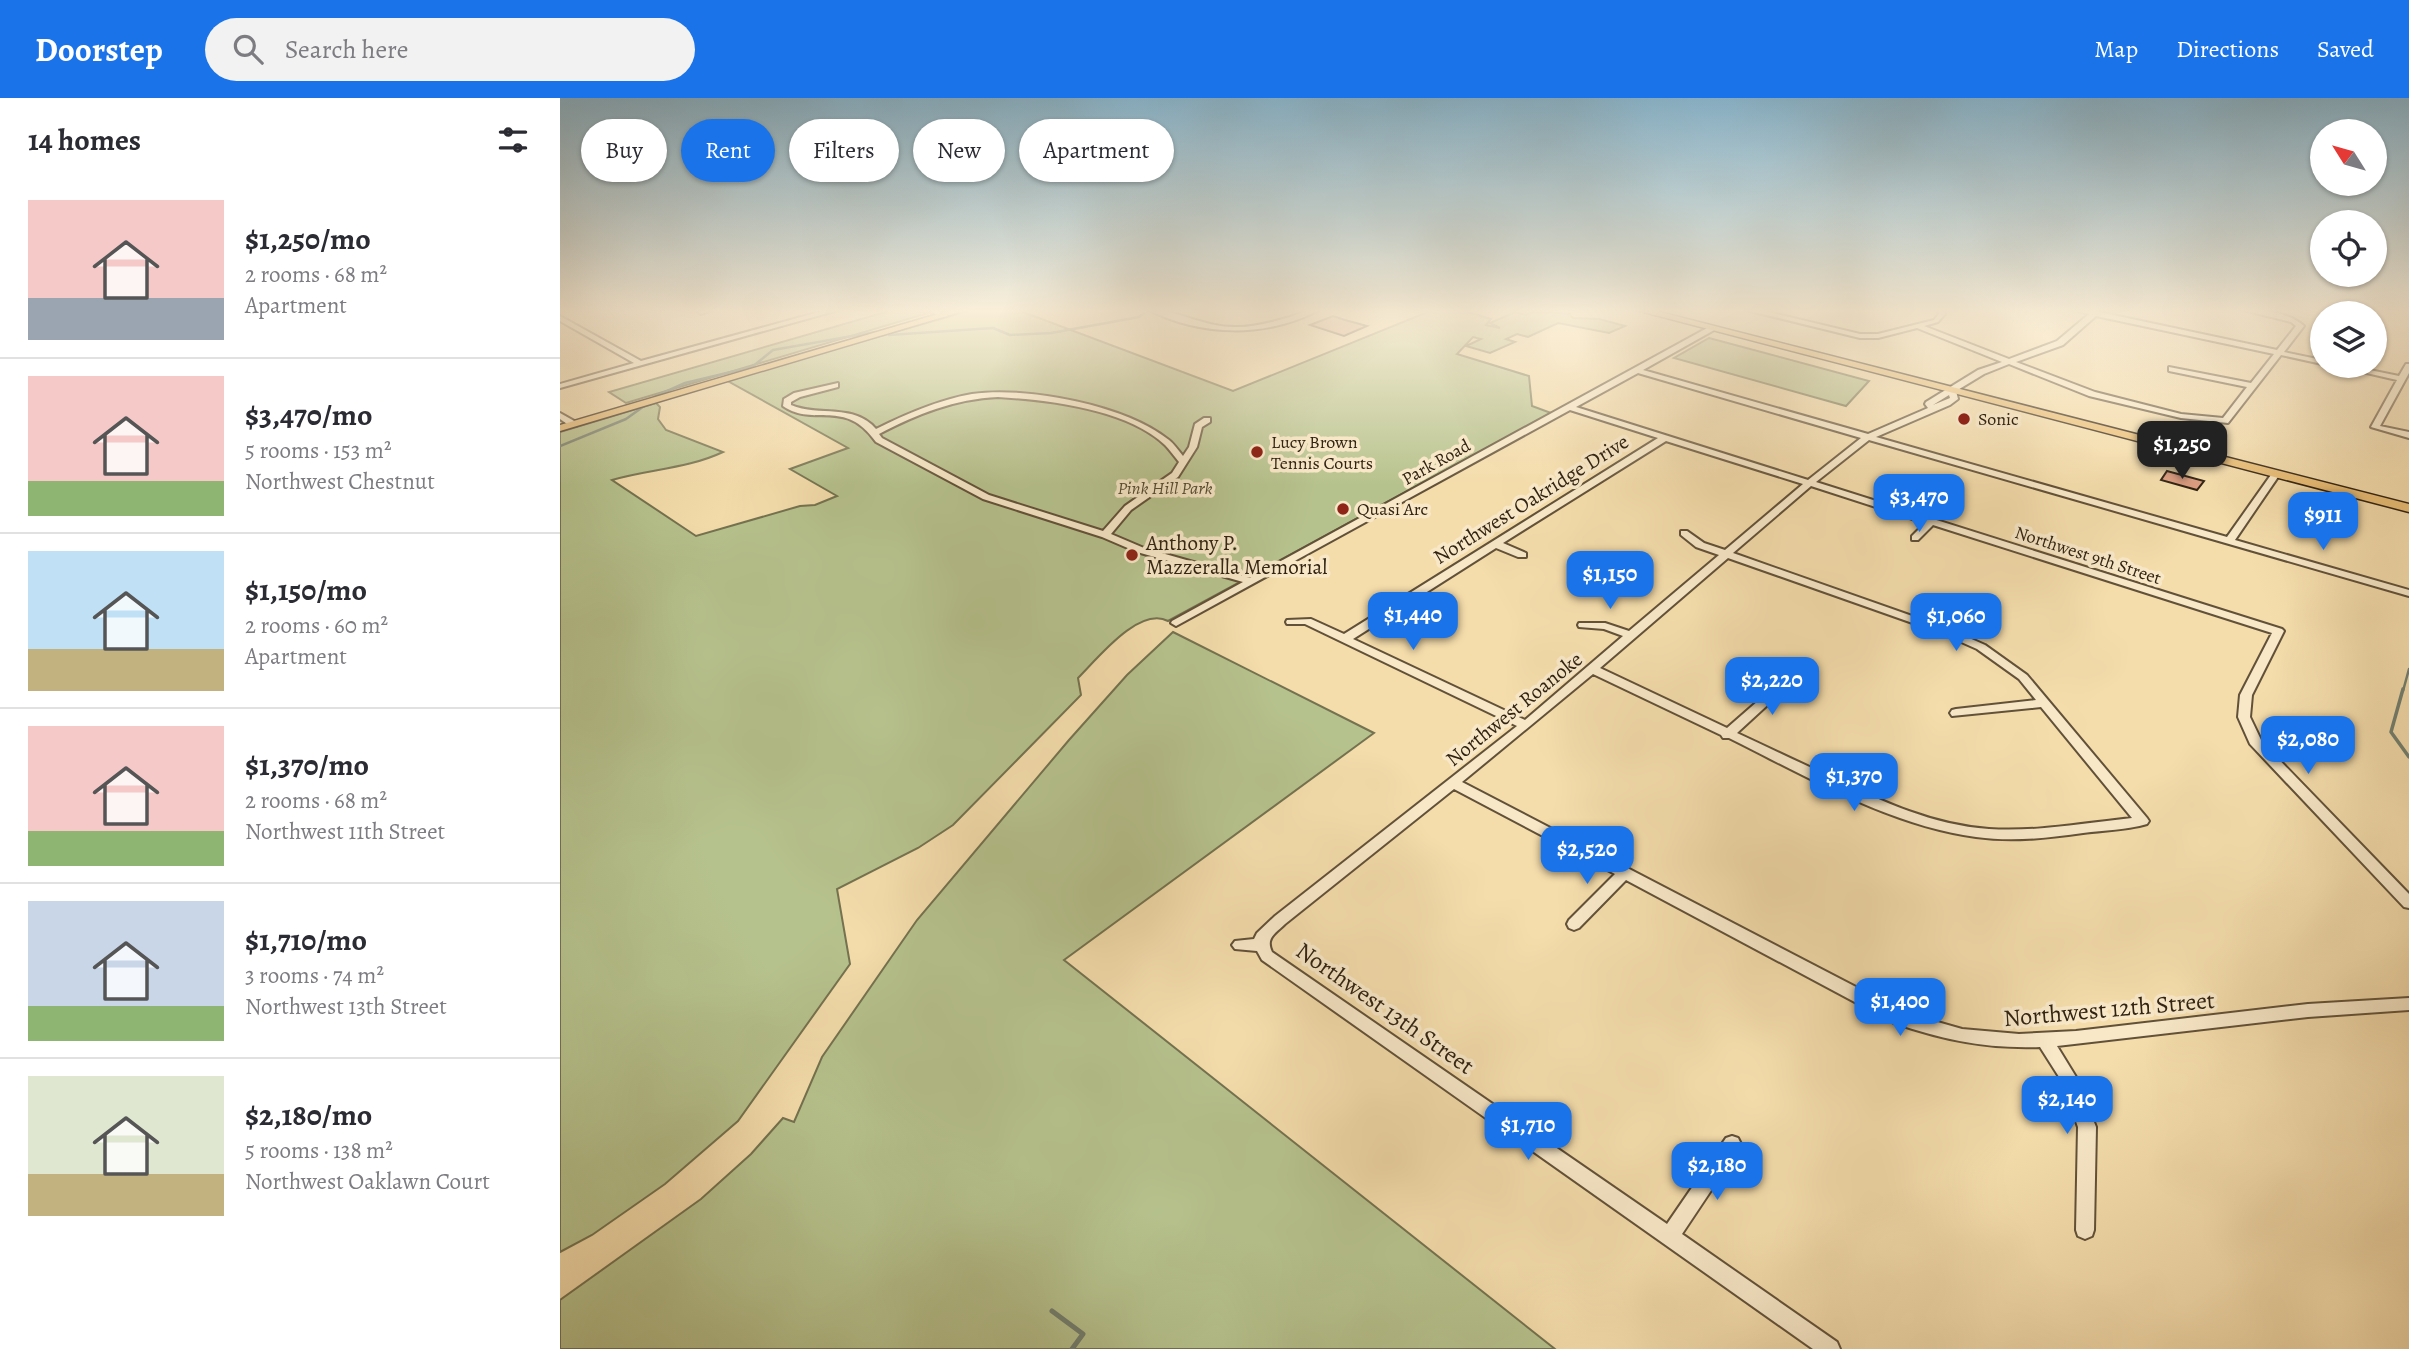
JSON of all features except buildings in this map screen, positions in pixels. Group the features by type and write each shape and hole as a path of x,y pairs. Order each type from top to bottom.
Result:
{"main road":[{"path":"560,428 765,367"},
{"path":"1861,367 2409,508"}],"street":[{"path":"560,386 629,367"},
{"name":"Park Road","path":"1176,623 1641,367"},
{"path":"1952,391 1992,367"},
{"path":"2024,367 2092,394 2181,416 2225,421 2267,367"},
{"path":"2408,367 2375,428 2409,435"},
{"path":"2172,369 2252,387"},
{"path":"1636,370 2409,593"},
{"path":"2387,376 2402,379"},
{"path":"835,385 797,395 787,401 787,406 793,410 840,413 876,433 879,440 986,497 1105,535 1134,550 1201,564 1252,582"},
{"name":"Northwest Roanoke","path":"1261,945 1264,935 1280,920 1526,725 1809,482 1868,438 1931,407 1954,399 1952,391"},
{"path":"876,433 950,401 977,396 1050,398 1083,404 1127,421 1176,449 1182,460"},
{"name":"Northwest 9th Street","path":"1569,407 2278,631 2246,695 2244,717 2256,744 2409,903"},
{"path":"560,415 573,424"},
{"path":"1105,535 1128,508 1174,475 1193,447 1198,426 1207,420"},
{"name":"Northwest Oakridge Drive","path":"1346,638 1666,437"},
{"path":"2229,541 2276,474"},
{"path":"1916,538 1931,522"},
{"path":"1593,669 1891,811 1959,830 2019,834 2142,821 2014,670 1964,638 1700,545 1684,533"},
{"path":"1496,544 1522,555"},
{"path":"1291,622 1307,621 1346,638 1526,725"},
{"path":"1583,625 1605,626 1630,635"},
{"path":"1727,735 1794,675"},
{"path":"1956,713 2044,703"},
{"name":"Northwest 12th Street","path":"1454,783 1900,1018 1936,1032 1972,1040 2045,1041 2409,1004"},
{"path":"1574,924 1625,873"},
{"path":"1240,945 1261,945"},
{"name":"Northwest 13th Street","path":"1261,945 1267,956 1830,1349"},
{"path":"2045,1041 2068,1077 2087,1127 2085,1230"},
{"path":"1669,1237 1732,1144"}],"green space":[{"path":"694,367 746,367 626,403 609,392"},
{"name":"Pink Hill Park","path":"770,367 1170,367 1233,391 1291,367 1501,367 1529,376 1532,406 1551,413 1168,621 1157,618 1145,621 1120,636 1078,678 1081,695 953,825 918,848 837,889 850,964 738,1121 665,1184 592,1235 560,1252 560,432 656,403 660,407 658,419 666,430 723,452 696,462 612,480 696,536 800,506 815,505 837,496 790,469 848,448 726,380"},
{"path":"1708,367 1818,367 1869,381 1846,406"},
{"path":"1173,632 1374,733 1064,960 1555,1349 560,1349 560,1300 701,1199 751,1154 783,1118 794,1122 822,1057 917,920 1069,740 1127,675"}],"waterway":[{"path":"654,397 685,383 750,367"},
{"path":"560,446 626,419 647,404"},
{"path":"2403,691 2409,669"},
{"path":"2403,689 2391,732 2409,757"},
{"path":"1052,1311 1083,1334 1072,1349"}],"place":[{"name":"Sonic","path":"1964,419"},
{"name":"Lucy Brown Tennis Courts","path":"1257,452"},
{"name":"Quasi Arc","path":"1343,509"},
{"name":"Anthony P. Mazzeralla Memorial","path":"1132,555"}]}
